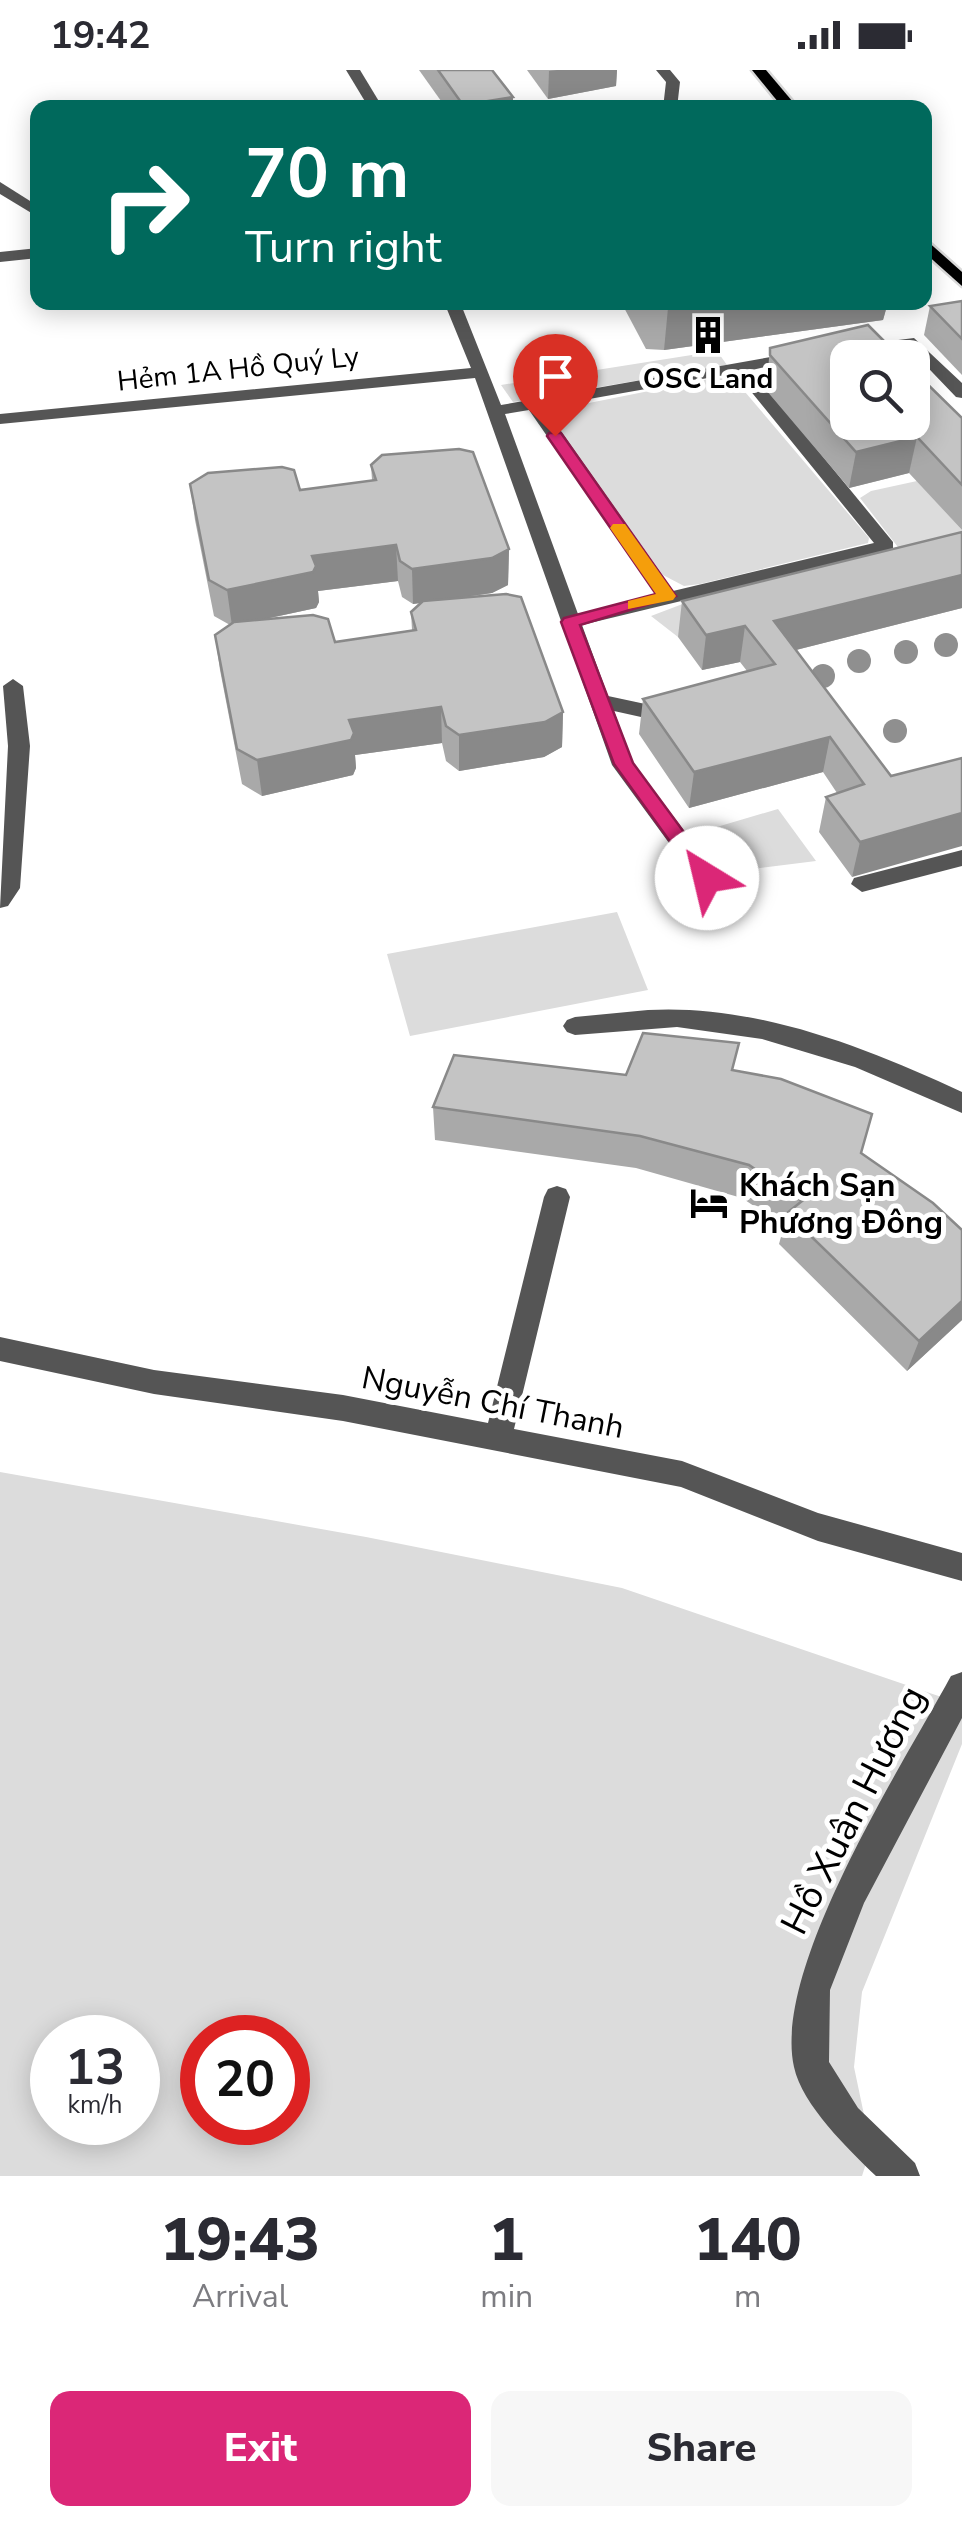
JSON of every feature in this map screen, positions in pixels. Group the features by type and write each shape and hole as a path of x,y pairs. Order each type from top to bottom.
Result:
{"main road":[{"path":"759,70 784,100"},
{"path":"932,251 962,281"}],"street":[{"path":"353,70 371,100"},
{"path":"663,70 674,82 671,100"},
{"path":"0,187 30,208"},
{"path":"0,257 30,253"},
{"path":"455,310 597,700 624,764 707,878"},
{"path":"495,411 817,355"},
{"path":"930,360 962,393"},
{"path":"570,622 886,546 741,368"},
{"name":"Hẻm 1A Hồ Quý Ly","path":"0,419 481,372"},
{"path":"533,404 667,596"},
{"path":"0,900 8,888 19,746 13,686"},
{"path":"597,700 650,712 704,698"},
{"path":"862,884 962,858"},
{"path":"575,1026 688,1018 805,1038 888,1068 962,1103"},
{"path":"498,1438 556,1196"},
{"name":"Nguyễn Chí Thanh","path":"0,1349 154,1382 343,1408 682,1474 818,1527 962,1567"},
{"name":"Hồ Xuân Hương","path":"902,2176 845,2121 811,2066 813,1990 851,1892 962,1687"}],"shaded area":[{"path":"717,351 727,365 513,402 501,385"},
{"path":"714,378 734,379 869,538 868,543 700,584 684,586 663,575 552,421 566,409 584,404"},
{"path":"917,481 962,530 962,565 678,637 651,616 701,597 901,551 860,498 871,491"},
{"path":"778,809 816,861 737,871 710,829"},
{"path":"617,912 648,990 410,1036 387,954"},
{"path":"0,1472 366,1537 622,1588 962,1704 962,1744 862,1992 854,2067 871,2148 862,2176 0,2176"}],"building":[{"path":"438,70 492,70 513,97 494,100 459,100"},
{"path":"962,301 962,339 932,308"},
{"path":"868,325 883,340 830,340 830,423 770,355 770,348"},
{"path":"930,387 962,418 962,485 920,440 930,440"},
{"path":"845,440 905,440 856,452"},
{"path":"459,449 473,452 509,549 492,558 412,569 400,561 396,545 312,556 316,566 313,572 227,590 209,580 190,484 208,473 282,467 294,470 300,490 376,480 371,465 382,455"},
{"path":"962,532 962,575 774,621 891,776 962,758 962,813 860,842 826,797 864,784 830,737 694,772 643,699 775,664 745,626 706,635 682,601"},
{"path":"506,594 521,597 563,712 545,722 459,735 446,726 441,707 349,720 354,733 351,740 257,760 237,749 215,635 234,622 313,615 328,619 335,642 416,630 411,612 423,601"},
{"path":"643,1033 739,1043 732,1070 781,1079 872,1114 861,1153 933,1203 962,1230 962,1301 919,1341 787,1213 802,1201 749,1165 640,1136 433,1107 454,1055 626,1075"}],"slow traffic":[{"path":"619,528 667,596 634,605"}],"place":[{"name":"OSC Land","path":"708,335"},
{"name":"Khách Sạn Phương Đông","path":"709,1203"}],"route":[{"path":"555,436 667,596 570,622 624,764 707,878"}]}
